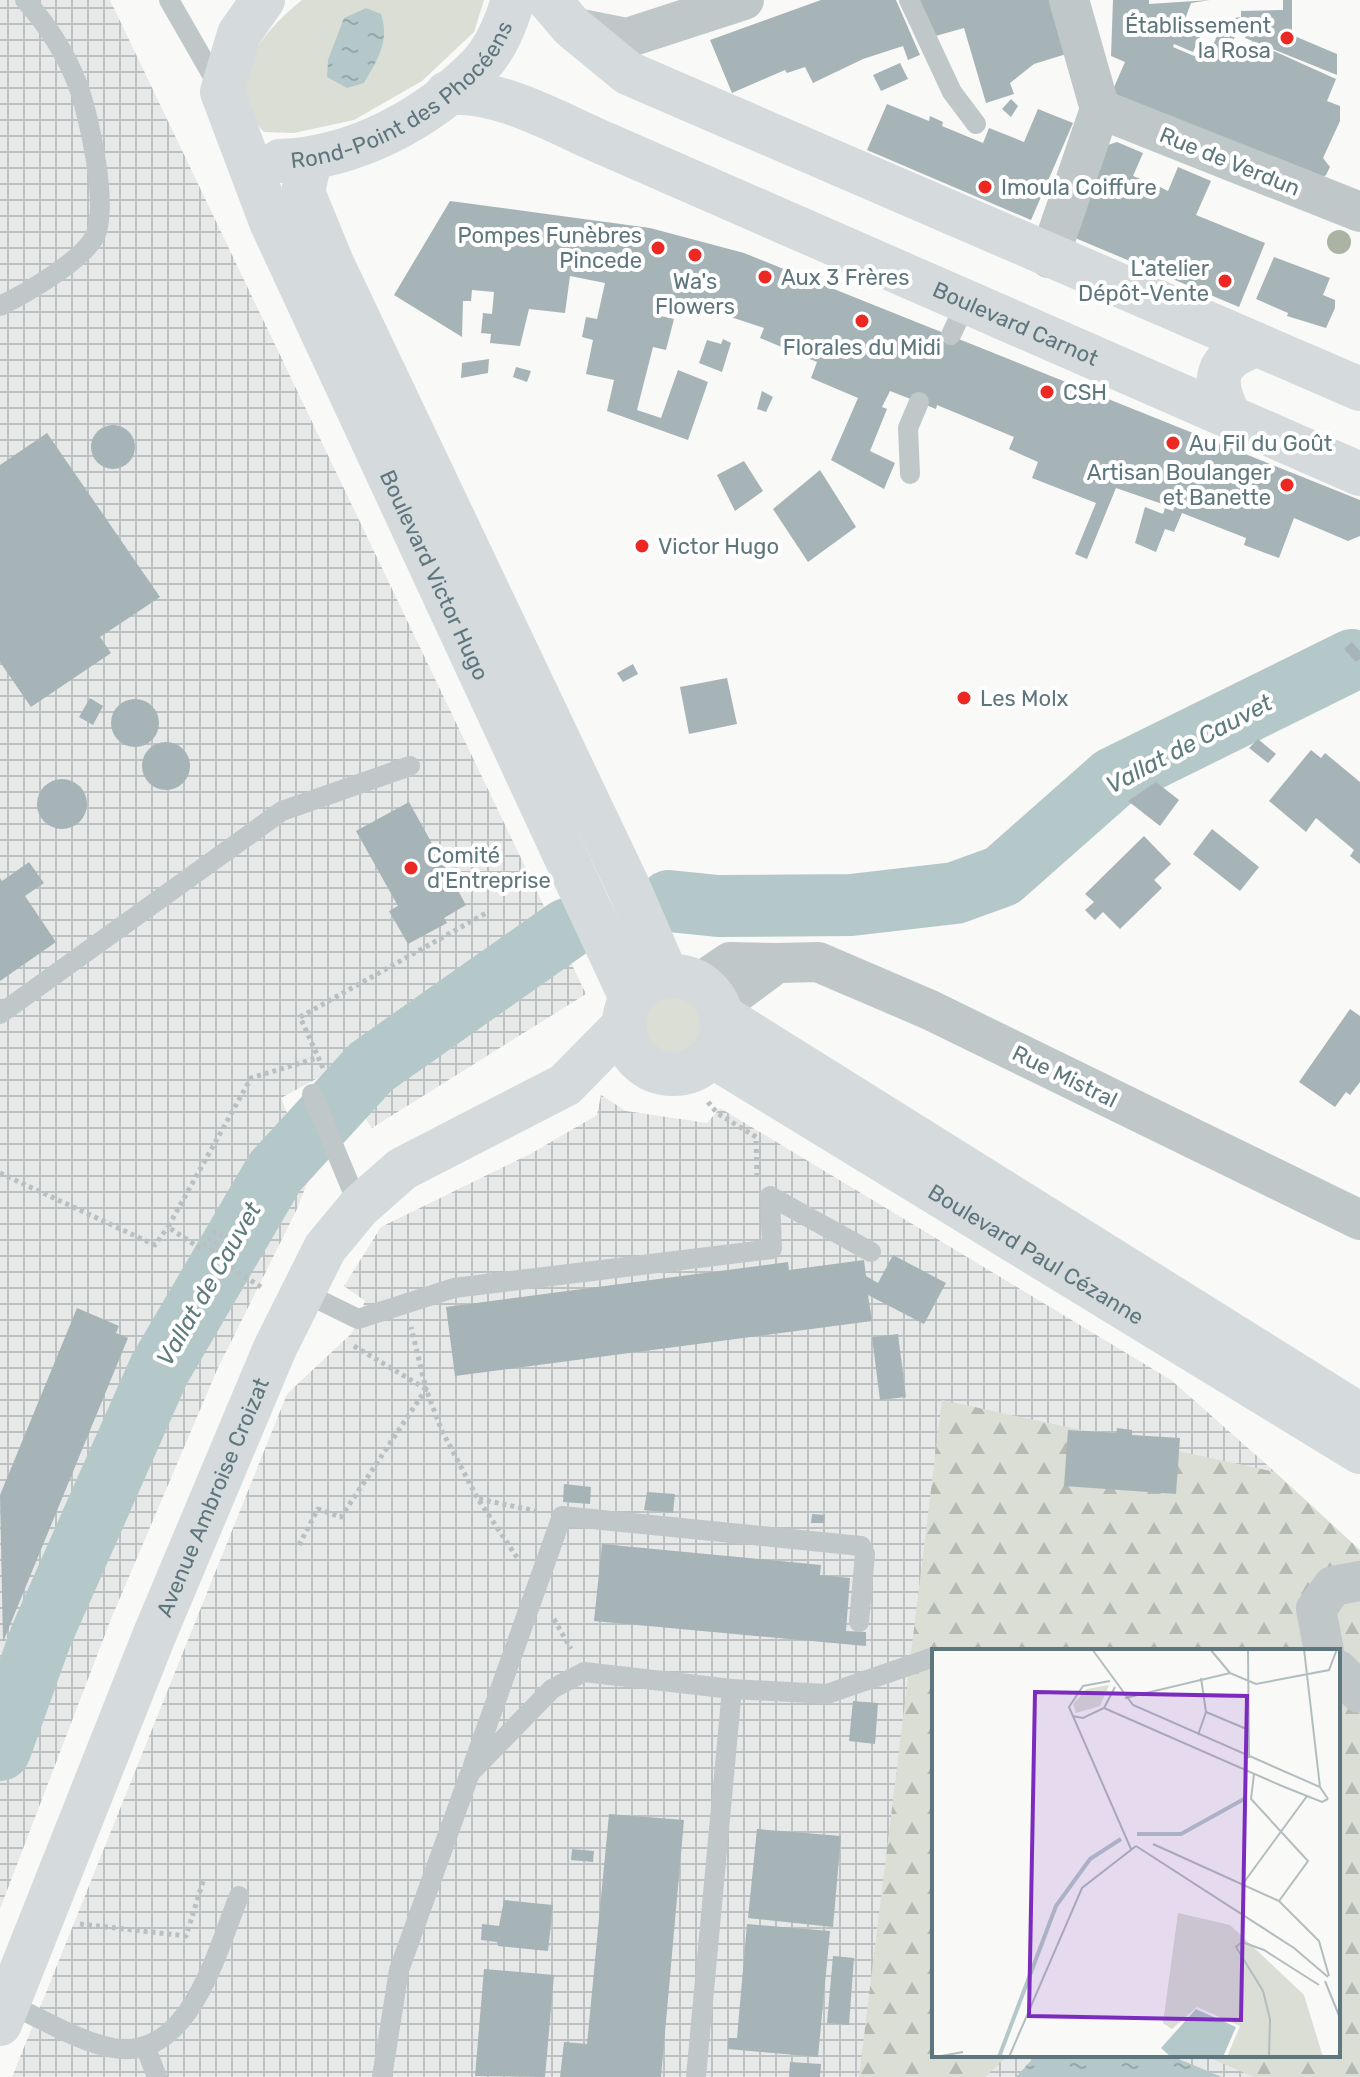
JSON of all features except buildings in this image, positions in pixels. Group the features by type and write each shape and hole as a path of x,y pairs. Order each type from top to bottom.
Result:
{"main road":[{"name":"Rond-Point des Phocéens","path":"222,92 243,149 278,161 310,160 380,139 447,93 481,64 504,30 513,0"},
{"path":"222,92 239,34 253,2"},
{"path":"560,13 628,73 1049,258 1360,389"},
{"name":"Boulevard Carnot","path":"447,93 473,91 494,98 959,318 1229,416 1360,474"},
{"name":"Boulevard Victor Hugo","path":"243,149 271,222 682,1009"},
{"name":"Boulevard Victor Hugo","path":"310,160 303,192 332,263 682,1009"},
{"path":"1229,416 1218,394 1218,371 1232,354 1255,345"},
{"path":"654,1071 638,1060 627,1044 682,1009"},
{"name":"Avenue Ambroise Croizat","path":"3,2009 160,1621 275,1348 325,1248 359,1207 402,1169 565,1085 682,1009 686,1073 654,1071 565,1085"},
{"name":"Boulevard Paul Cézanne","path":"682,1009 1360,1415"},
{"name":"Boulevard Paul Cézanne","path":"682,1009 1360,1452"}],"street":[{"path":"560,13 627,38 744,0"},
{"path":"1049,258 1100,109 1069,0"},
{"name":"Rue de Verdun","path":"1100,109 1360,212"},
{"name":"Rue Mistral","path":"682,1009 777,963 818,962 930,1010 1355,1209"},
{"path":"1324,1649 1316,1609 1333,1586 1360,1581"},
{"path":"1340,1672 1360,1693"}],"lane":[{"path":"0,306 42,285 94,238 103,195 77,83 42,18 25,0"},
{"path":"169,0 222,92"},
{"path":"909,0 952,92 976,124"},
{"path":"910,474 908,428 919,402"},
{"path":"0,1014 282,811 410,766"},
{"path":"315,1102 359,1207"},
{"path":"303,1292 358,1319 454,1288 772,1249 770,1196 871,1252"},
{"path":"382,2077 399,1970 562,1516 861,1546 865,1554 859,1622"},
{"path":"470,1773 552,1689 584,1672 732,1689 827,1694 932,1658"},
{"path":"696,2077 732,1689"},
{"path":"3,2009 115,2048 145,2046 171,2034 189,2012 239,1896"},
{"path":"145,2046 157,2077"}],"path":[{"path":"315,1102 330,1081 300,1017 488,912"},
{"path":"0,1173 155,1245 251,1078 317,1058"},
{"path":"717,1113 756,1137"},
{"path":"168,1227 201,1249 215,1232 221,1235 210,1254"},
{"path":"406,1303 426,1389 442,1431 478,1499 536,1588 584,1672"},
{"path":"404,1378 426,1389"},
{"path":"299,1545 318,1509 341,1517 426,1389"},
{"path":"478,1499 562,1516"},
{"path":"125,1929 186,1936 204,1878"}],"shaded area":[{"path":"0,0 110,0 586,994 372,1128 331,1071 281,1098 311,1173 297,1209 217,1370 111,1619 0,1909"},
{"path":"601,1095 626,1111 707,1123 720,1108 1171,1380 1275,1472 1260,1634 932,1649 932,2057 1340,2057 1360,2077 12,2077 287,1394 352,1333 365,1301 344,1286 381,1227 532,1153 597,1115"}],"green space":[{"path":"302,0 484,0 474,32 422,81 354,120 294,133 264,132 247,113 242,97 243,81 256,49 266,35"},
{"path":"683,989 705,1004 711,1024 709,1038 701,1049 690,1057 669,1059 651,1049 643,1038 641,1017 651,999 662,991"},
{"path":"942,1400 1275,1472 1360,1550 1360,2077 1254,2077 1208,2057 1340,2057 1340,1649 932,1649 932,2057 1007,2057 985,2077 859,2077"}],"water":[{"path":"366,8 381,14 383,41 378,58 364,83 347,88 327,77 328,60 344,18"},
{"path":"1034,2057 1174,2057 1222,2077 1016,2077"}],"waterway":[{"name":"Vallat de Cauvet","path":"669,901 718,906 851,905 955,893 1002,876 1113,778 1352,660"},
{"name":"Vallat de Cauvet","path":"0,1750 41,1636 159,1370 275,1172 371,1067 567,929"}],"place":[{"name":"Établissement la Rosa","path":"1287,38"},
{"name":"Imoula Coiffure","path":"985,187"},
{"name":"Pompes Funèbres Pincede","path":"658,248"},
{"name":"Wa's Flowers","path":"695,255"},
{"name":"Aux 3 Frères","path":"765,277"},
{"name":"L'atelier Dépôt-Vente","path":"1225,281"},
{"name":"Florales du Midi","path":"862,321"},
{"name":"CSH","path":"1047,392"},
{"name":"Au Fil du Goût","path":"1173,443"},
{"name":"Artisan Boulanger et Banette","path":"1287,485"},
{"name":"Victor Hugo","path":"642,546"},
{"name":"Les Molx","path":"964,698"},
{"name":"Comité d'Entreprise","path":"411,868"}]}
